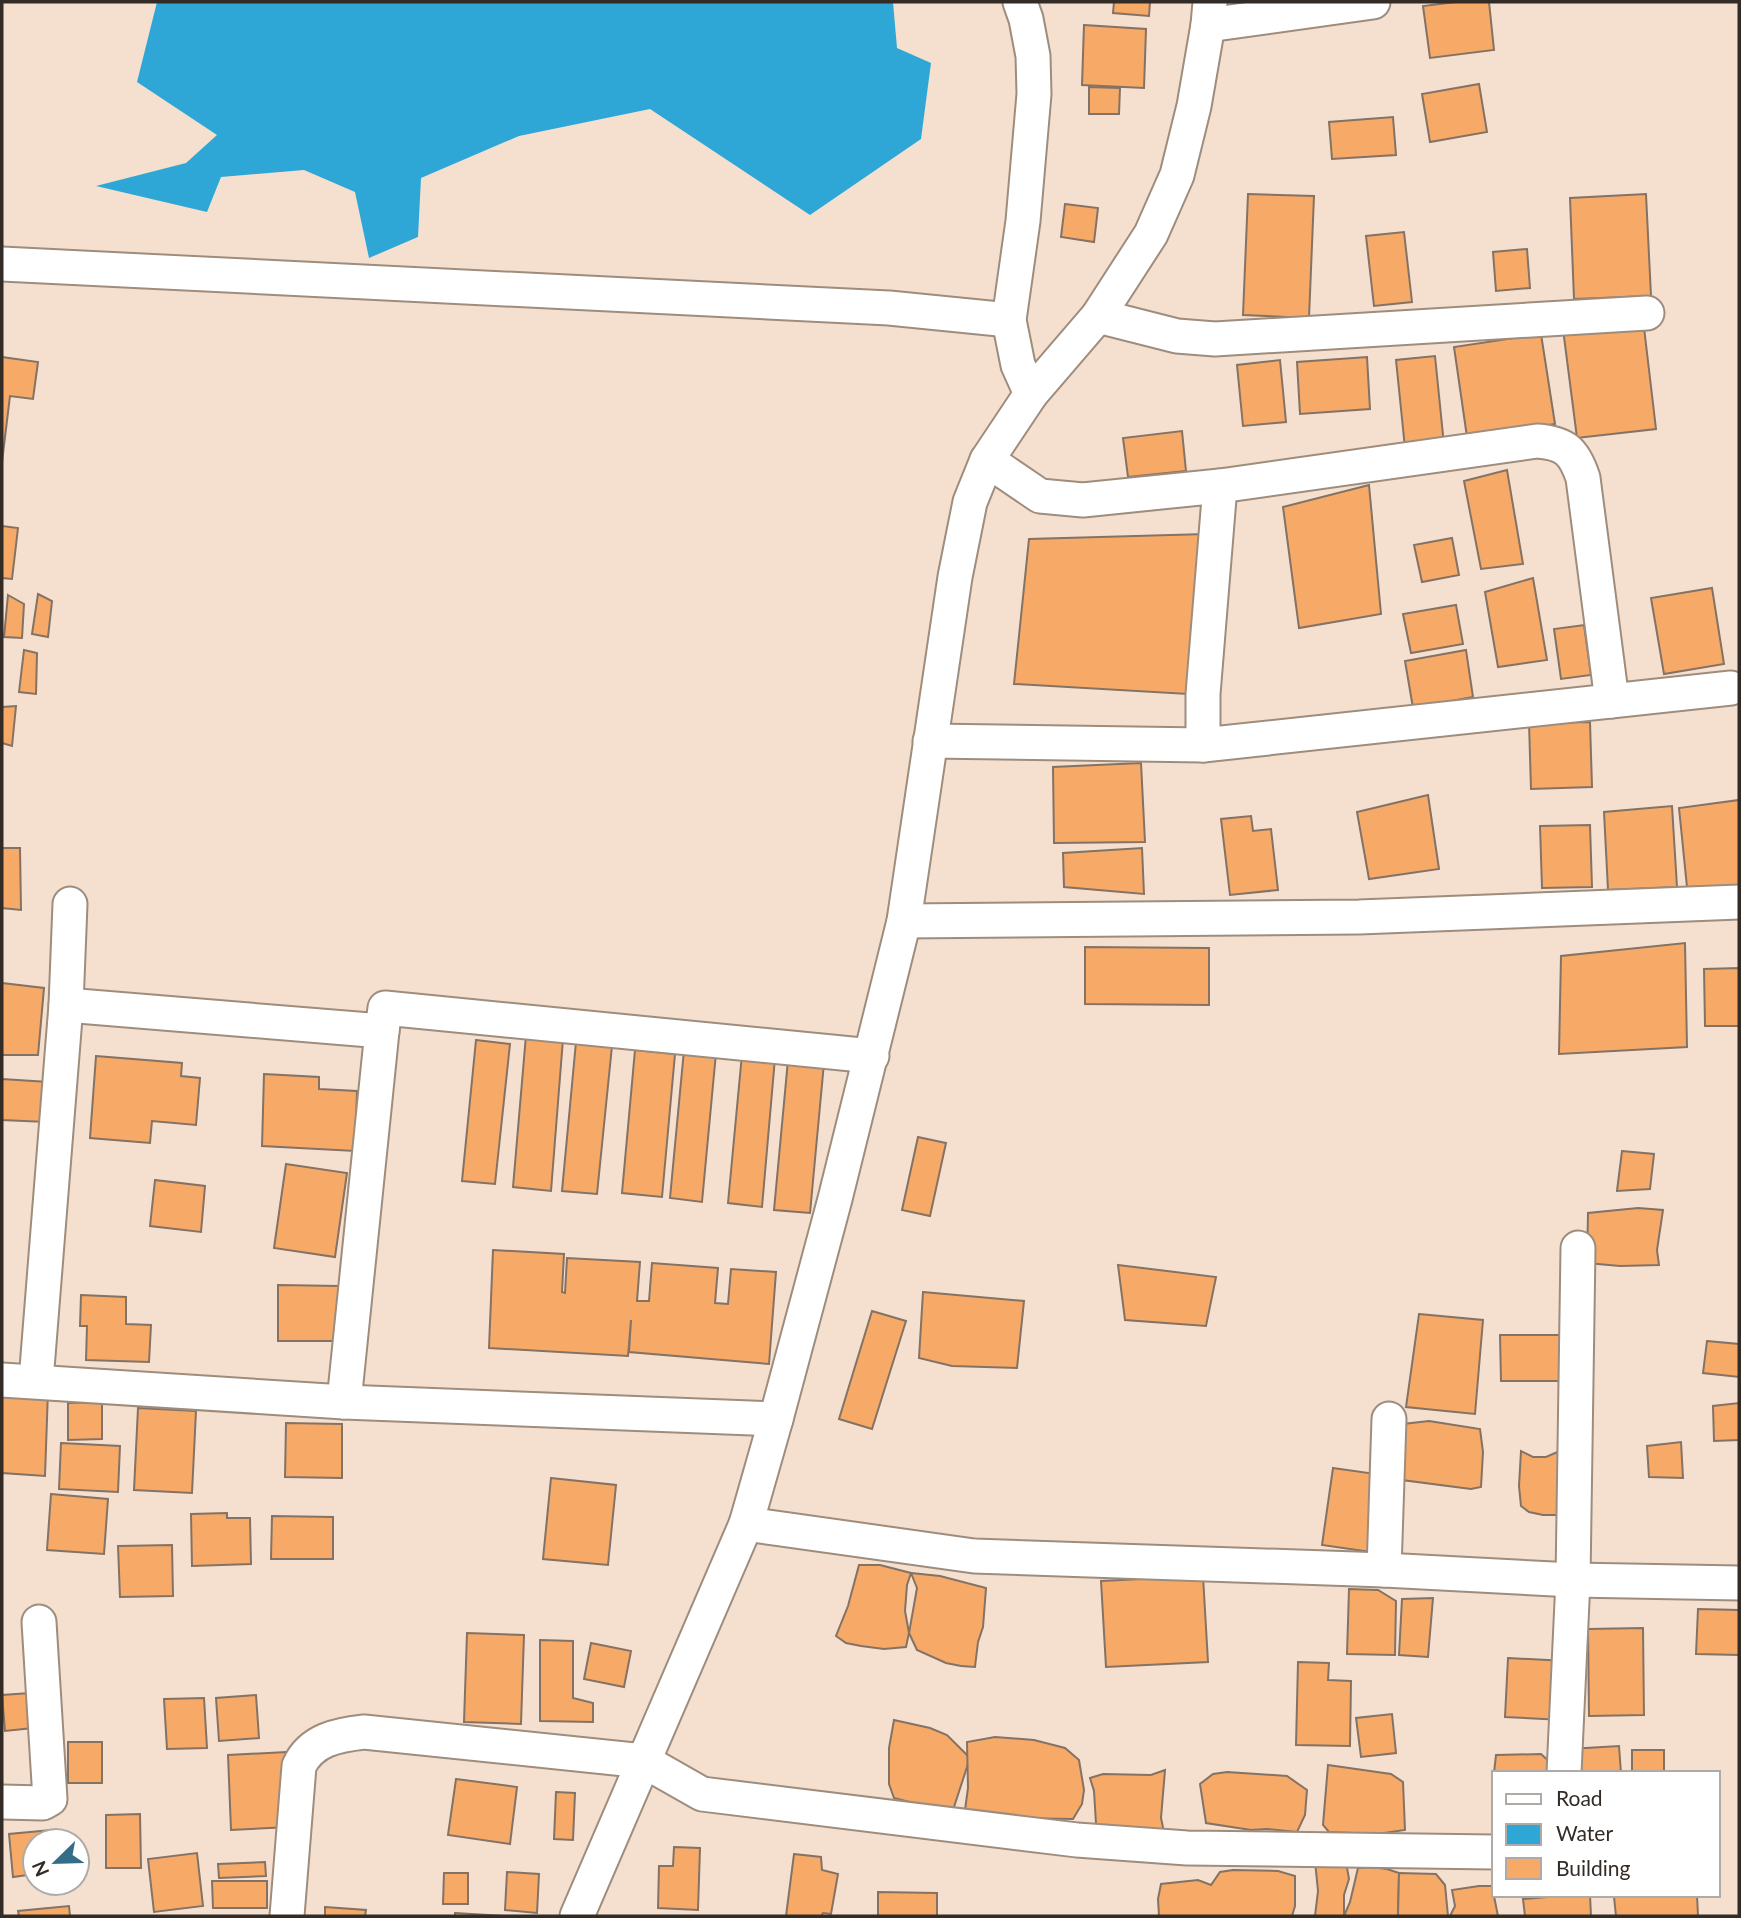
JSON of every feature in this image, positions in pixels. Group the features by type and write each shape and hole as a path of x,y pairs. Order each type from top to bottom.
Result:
{"street":[{"path":"1020,2 1033,56 1034,94 1023,221 1009,320 1018,365 1031,394"},
{"path":"577,1916 746,1524 872,1056 904,920 930,741 970,502 987,460 1031,394 1098,316 1151,234 1177,175 1194,106 1209,13 1373,2"},
{"path":"2,264 889,308 1009,320"},
{"path":"1098,316 1177,336 1215,339 1647,313"},
{"path":"987,460 1040,496 1083,500 1220,486 1537,442 1554,442 1569,451 1577,461 1583,478 1612,701"},
{"path":"1203,745 1203,694 1220,486"},
{"path":"930,741 1203,745 1731,688"},
{"path":"904,920 1359,917 1739,902"},
{"path":"36,1381 66,1005 70,904"},
{"path":"66,1005 382,1031"},
{"path":"344,1402 385,1008 872,1056"},
{"path":"1564,1771 1573,1580 1578,1248"},
{"path":"2,1380 344,1402 775,1419"},
{"path":"1384,1570 1389,1419"},
{"path":"746,1524 974,1556 1384,1570 1573,1580 1739,1583"},
{"path":"2,1802 43,1803 50,1799 39,1622"},
{"path":"286,1916 299,1766 305,1753 328,1740 338,1735 363,1732 644,1761 702,1794 1077,1840 1186,1848 1492,1852"}],"water":[{"path":"157,2 893,2 897,48 931,63 921,139 810,215 650,109 519,136 421,178 418,237 369,258 355,192 304,170 221,177 207,212 96,186 186,163 217,135 137,82"}],"building":[{"path":"1114,2 1150,2 1149,16 1113,13"},
{"path":"1489,2 1494,50 1430,58 1423,6"},
{"path":"1084,25 1146,29 1144,88 1082,85"},
{"path":"1479,84 1487,132 1430,142 1422,94"},
{"path":"1089,87 1120,88 1119,114 1089,114"},
{"path":"1393,117 1396,155 1332,159 1329,122"},
{"path":"1248,194 1314,196 1309,318 1243,315"},
{"path":"1646,194 1651,296 1574,299 1570,198"},
{"path":"1065,204 1098,208 1094,242 1061,237"},
{"path":"1404,232 1412,302 1374,306 1366,236"},
{"path":"1527,249 1530,288 1496,291 1493,252"},
{"path":"1643,319 1656,429 1577,438 1563,329"},
{"path":"1541,334 1555,424 1467,437 1454,347"},
{"path":"1435,356 1444,445 1405,448 1396,360"},
{"path":"2,357 38,362 33,399 10,396 2,462"},
{"path":"1367,357 1370,409 1300,414 1297,362"},
{"path":"1280,360 1286,422 1243,426 1237,365"},
{"path":"1182,431 1186,471 1128,477 1123,438"},
{"path":"1507,470 1523,564 1481,569 1464,481"},
{"path":"1369,485 1381,614 1299,628 1283,507"},
{"path":"2,526 18,528 12,579 2,578"},
{"path":"1206,534 1188,694 1014,684 1029,539"},
{"path":"1452,538 1459,575 1422,582 1414,545"},
{"path":"1533,578 1547,660 1498,667 1485,592"},
{"path":"1712,588 1724,664 1664,674 1651,598"},
{"path":"38,594 52,601 48,637 32,634"},
{"path":"8,595 24,604 22,638 4,637"},
{"path":"1456,605 1463,644 1411,653 1403,614"},
{"path":"1584,625 1591,675 1561,679 1554,629"},
{"path":"24,650 37,653 36,694 19,692"},
{"path":"1466,650 1473,697 1413,708 1405,661"},
{"path":"16,706 12,746 2,743 2,707"},
{"path":"1590,722 1592,787 1531,789 1529,723"},
{"path":"1141,763 1145,842 1054,843 1053,767"},
{"path":"1428,795 1439,869 1369,879 1357,812"},
{"path":"1739,800 1739,893 1688,897 1679,808"},
{"path":"1672,806 1677,887 1608,890 1604,812"},
{"path":"1251,816 1253,831 1271,829 1278,890 1230,895 1221,819"},
{"path":"1590,825 1592,887 1542,888 1540,826"},
{"path":"2,848 20,848 21,910 2,908"},
{"path":"1142,848 1144,894 1064,887 1063,853"},
{"path":"1685,943 1687,1047 1559,1054 1561,956"},
{"path":"1085,947 1209,948 1209,1005 1085,1004"},
{"path":"1739,968 1739,1026 1705,1026 1704,969"},
{"path":"2,983 44,988 38,1055 2,1055"},
{"path":"526,1035 563,1039 551,1191 513,1187"},
{"path":"476,1040 510,1044 495,1184 462,1181"},
{"path":"576,1042 612,1046 597,1194 562,1191"},
{"path":"635,1050 675,1054 662,1197 622,1193"},
{"path":"684,1050 716,1053 702,1202 670,1198"},
{"path":"742,1054 775,1058 762,1207 728,1203"},
{"path":"96,1056 182,1063 181,1076 200,1078 196,1125 152,1121 150,1143 90,1138"},
{"path":"788,1060 824,1063 810,1213 774,1210"},
{"path":"264,1074 319,1077 319,1089 357,1091 355,1151 262,1146"},
{"path":"2,1079 48,1082 46,1122 2,1120"},
{"path":"918,1137 946,1143 930,1216 902,1210"},
{"path":"1622,1151 1654,1154 1650,1189 1617,1191"},
{"path":"286,1164 347,1173 335,1257 274,1248"},
{"path":"155,1180 205,1186 201,1232 150,1226"},
{"path":"1638,1208 1663,1210 1657,1250 1659,1265 1587,1263 1588,1213"},
{"path":"493,1250 564,1254 562,1292 565,1293 567,1258 640,1262 637,1301 649,1301 652,1263 718,1268 715,1303 728,1304 731,1269 776,1272 769,1364 629,1352 631,1320 628,1356 489,1348"},
{"path":"1118,1265 1216,1277 1206,1326 1125,1320"},
{"path":"278,1285 340,1286 340,1341 278,1341"},
{"path":"923,1292 1024,1301 1017,1368 952,1366 919,1358"},
{"path":"81,1295 126,1297 126,1324 151,1325 149,1362 86,1360 87,1326 80,1326"},
{"path":"872,1311 906,1321 872,1429 839,1419"},
{"path":"1419,1314 1483,1320 1475,1414 1406,1407"},
{"path":"1500,1335 1568,1335 1569,1381 1501,1381"},
{"path":"1707,1341 1739,1344 1739,1377 1703,1373"},
{"path":"2,1389 48,1391 45,1476 2,1473"},
{"path":"102,1402 102,1439 68,1440 68,1403"},
{"path":"1739,1403 1739,1440 1714,1441 1713,1406"},
{"path":"138,1408 196,1411 192,1493 134,1490"},
{"path":"1429,1421 1480,1429 1483,1452 1481,1487 1471,1489 1402,1480 1403,1424"},
{"path":"286,1423 342,1424 342,1478 285,1477"},
{"path":"1681,1442 1683,1478 1649,1477 1647,1446"},
{"path":"61,1443 120,1446 118,1492 59,1489"},
{"path":"1569,1447 1564,1515 1529,1512 1521,1506 1521,1451 1533,1457 1546,1457"},
{"path":"1333,1468 1376,1474 1378,1553 1322,1545"},
{"path":"551,1478 616,1485 608,1565 543,1559"},
{"path":"51,1494 108,1499 104,1554 47,1550"},
{"path":"227,1513 227,1518 250,1518 251,1564 192,1566 191,1514"},
{"path":"272,1516 333,1517 333,1559 271,1559"},
{"path":"172,1545 173,1596 120,1597 118,1546"},
{"path":"859,1565 880,1565 911,1573 905,1611 909,1633 906,1647 884,1649 861,1646 846,1643 836,1636 848,1606"},
{"path":"911,1573 940,1576 986,1588 983,1627 975,1667 946,1663 917,1650 909,1633 917,1588"},
{"path":"1203,1576 1208,1662 1106,1667 1101,1581"},
{"path":"1349,1589 1378,1590 1396,1601 1395,1655 1347,1654"},
{"path":"1433,1598 1428,1657 1399,1655 1402,1599"},
{"path":"1698,1609 1739,1610 1739,1655 1696,1654"},
{"path":"1643,1628 1644,1715 1589,1716 1588,1629"},
{"path":"467,1633 524,1635 521,1724 464,1722"},
{"path":"540,1640 573,1641 573,1698 593,1703 593,1722 540,1721"},
{"path":"591,1643 631,1651 624,1687 584,1679"},
{"path":"1508,1658 1566,1661 1562,1720 1505,1717"},
{"path":"1298,1662 1329,1663 1328,1680 1351,1681 1350,1746 1296,1745"},
{"path":"30,1693 33,1728 5,1731 2,1695"},
{"path":"256,1695 259,1738 219,1741 216,1698"},
{"path":"204,1698 207,1748 167,1749 164,1699"},
{"path":"1392,1714 1396,1753 1361,1757 1356,1718"},
{"path":"894,1720 930,1728 947,1735 968,1756 968,1764 952,1813 894,1798 889,1784 889,1748"},
{"path":"995,1737 1034,1740 1065,1748 1079,1760 1084,1790 1082,1804 1073,1819 1011,1818 965,1810 968,1788 967,1742"},
{"path":"68,1742 102,1742 102,1783 68,1783"},
{"path":"1619,1746 1621,1771 1571,1771 1569,1749"},
{"path":"1632,1750 1664,1750 1664,1771 1632,1771"},
{"path":"286,1752 290,1827 231,1830 228,1755"},
{"path":"1541,1754 1553,1765 1554,1771 1494,1771 1496,1755"},
{"path":"1328,1765 1391,1774 1403,1782 1405,1830 1377,1834 1329,1832 1323,1825"},
{"path":"1165,1770 1161,1818 1164,1832 1131,1831 1096,1824 1094,1791 1090,1778 1103,1774 1151,1775"},
{"path":"1227,1772 1287,1776 1307,1790 1305,1815 1297,1832 1251,1830 1206,1823 1200,1784 1213,1774"},
{"path":"456,1779 517,1787 510,1844 448,1835"},
{"path":"556,1792 575,1793 573,1840 554,1839"},
{"path":"140,1814 141,1868 106,1868 106,1815"},
{"path":"21,1833 21,1876 13,1877 9,1834"},
{"path":"674,1847 700,1848 698,1910 658,1908 659,1866 673,1866"},
{"path":"197,1853 203,1906 154,1912 148,1859"},
{"path":"794,1854 821,1857 822,1870 838,1874 831,1914 786,1916"},
{"path":"1315,1861 1346,1862 1349,1879 1344,1895 1344,1916 1315,1916 1318,1891"},
{"path":"265,1862 266,1876 219,1878 218,1864"},
{"path":"1371,1867 1399,1873 1398,1916 1344,1916 1358,1868"},
{"path":"1278,1871 1295,1876 1295,1906 1292,1916 1159,1916 1161,1884 1198,1880 1211,1885 1220,1872"},
{"path":"507,1872 539,1874 537,1913 505,1910"},
{"path":"444,1873 468,1873 468,1904 443,1904"},
{"path":"1399,1873 1436,1874 1445,1885 1448,1916 1398,1916"},
{"path":"212,1881 267,1881 267,1908 213,1908"},
{"path":"1492,1886 1492,1897 1498,1916 1450,1916 1455,1906 1452,1890"},
{"path":"878,1892 937,1893 937,1916 878,1916"},
{"path":"1590,1897 1591,1916 1525,1916 1523,1899"},
{"path":"1614,1897 1697,1897 1698,1916 1616,1916"},
{"path":"69,1906 70,1916 19,1916 18,1911"},
{"path":"325,1907 366,1910 365,1916 325,1916"},
{"path":"455,1913 505,1916 455,1916"}]}
